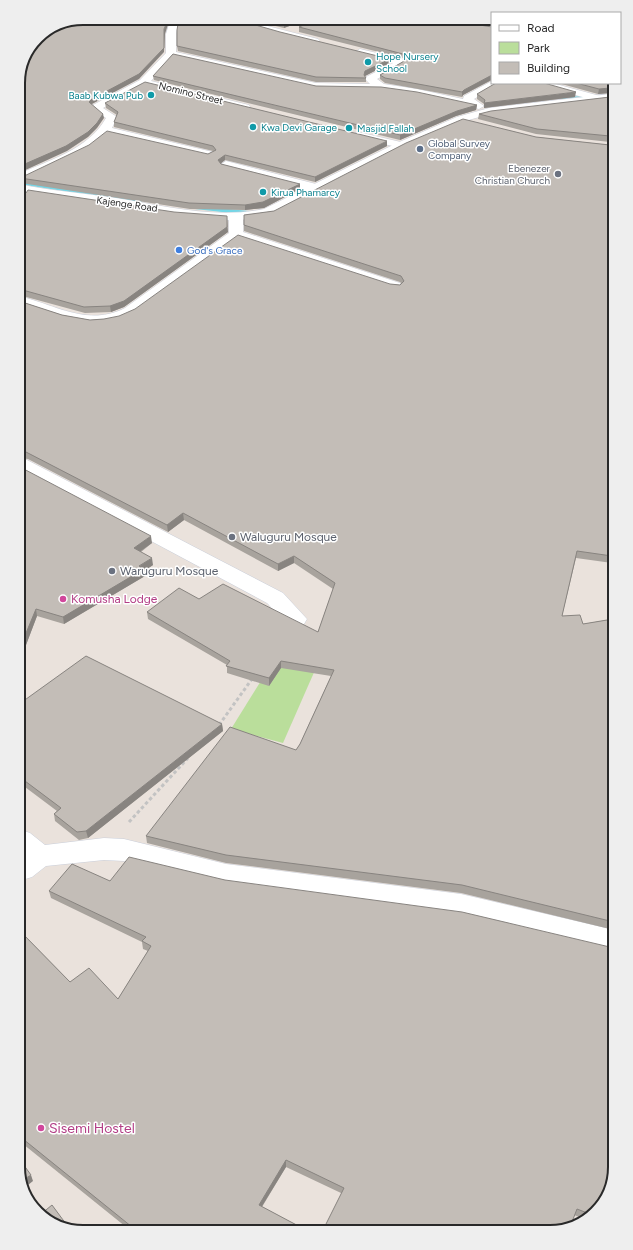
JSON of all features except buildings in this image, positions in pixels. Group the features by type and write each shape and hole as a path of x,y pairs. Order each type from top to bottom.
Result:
{"street":[{"path":"25,184 85,147 105,130 112,117 96,108 144,82 171,54 170,40 173,25"},
{"path":"253,25 322,43"},
{"path":"480,25 491,27"},
{"path":"283,33 296,28"},
{"path":"350,50 399,61 400,63 370,79 380,88"},
{"path":"171,54 316,86 380,88 417,92 476,105"},
{"name":"Nomino Street","path":"144,82 255,110"},
{"path":"489,111 470,102 468,98 494,84"},
{"name":"Kajenge Road","path":"25,188 192,213 236,218 268,212 401,145 461,119 489,111 608,98"},
{"path":"461,119 481,125"},
{"path":"105,130 133,135 209,154"},
{"path":"350,133 401,145"},
{"path":"226,166 316,188"},
{"path":"236,218 236,234"},
{"path":"236,234 395,286"},
{"path":"25,302 87,320 99,321 118,318 130,312 236,234"},
{"path":"25,467 275,598 296,619"},
{"path":"28,855 104,849 144,854 226,875 461,906 608,941"}],"lane":[{"path":"546,84 597,98"}],"path":[{"path":"213,730 257,673"},
{"path":"104,849 193,753"}],"green space":[{"path":"277,655 319,661 283,743 231,729"}],"waterway":[{"path":"562,98 608,96"},
{"path":"25,183 139,201"},
{"path":"25,194 35,197"},
{"path":"197,208 249,213"}],"place":[{"name":"Hope Nursery School","path":"368,62"},
{"name":"Baab Kubwa Pub","path":"151,95"},
{"name":"Kwa Devi Garage","path":"253,127"},
{"name":"Masjid Fallah","path":"349,128"},
{"name":"Global Survey Company","path":"420,149"},
{"name":"Ebenezer Christian Church","path":"558,174"},
{"name":"Kirua Phamarcy","path":"263,192"},
{"name":"God's Grace","path":"179,250"},
{"name":"Waluguru Mosque","path":"232,537"},
{"name":"Waruguru Mosque","path":"112,571"},
{"name":"Komusha Lodge","path":"63,599"},
{"name":"Sisemi Hostel","path":"41,1128"}]}
